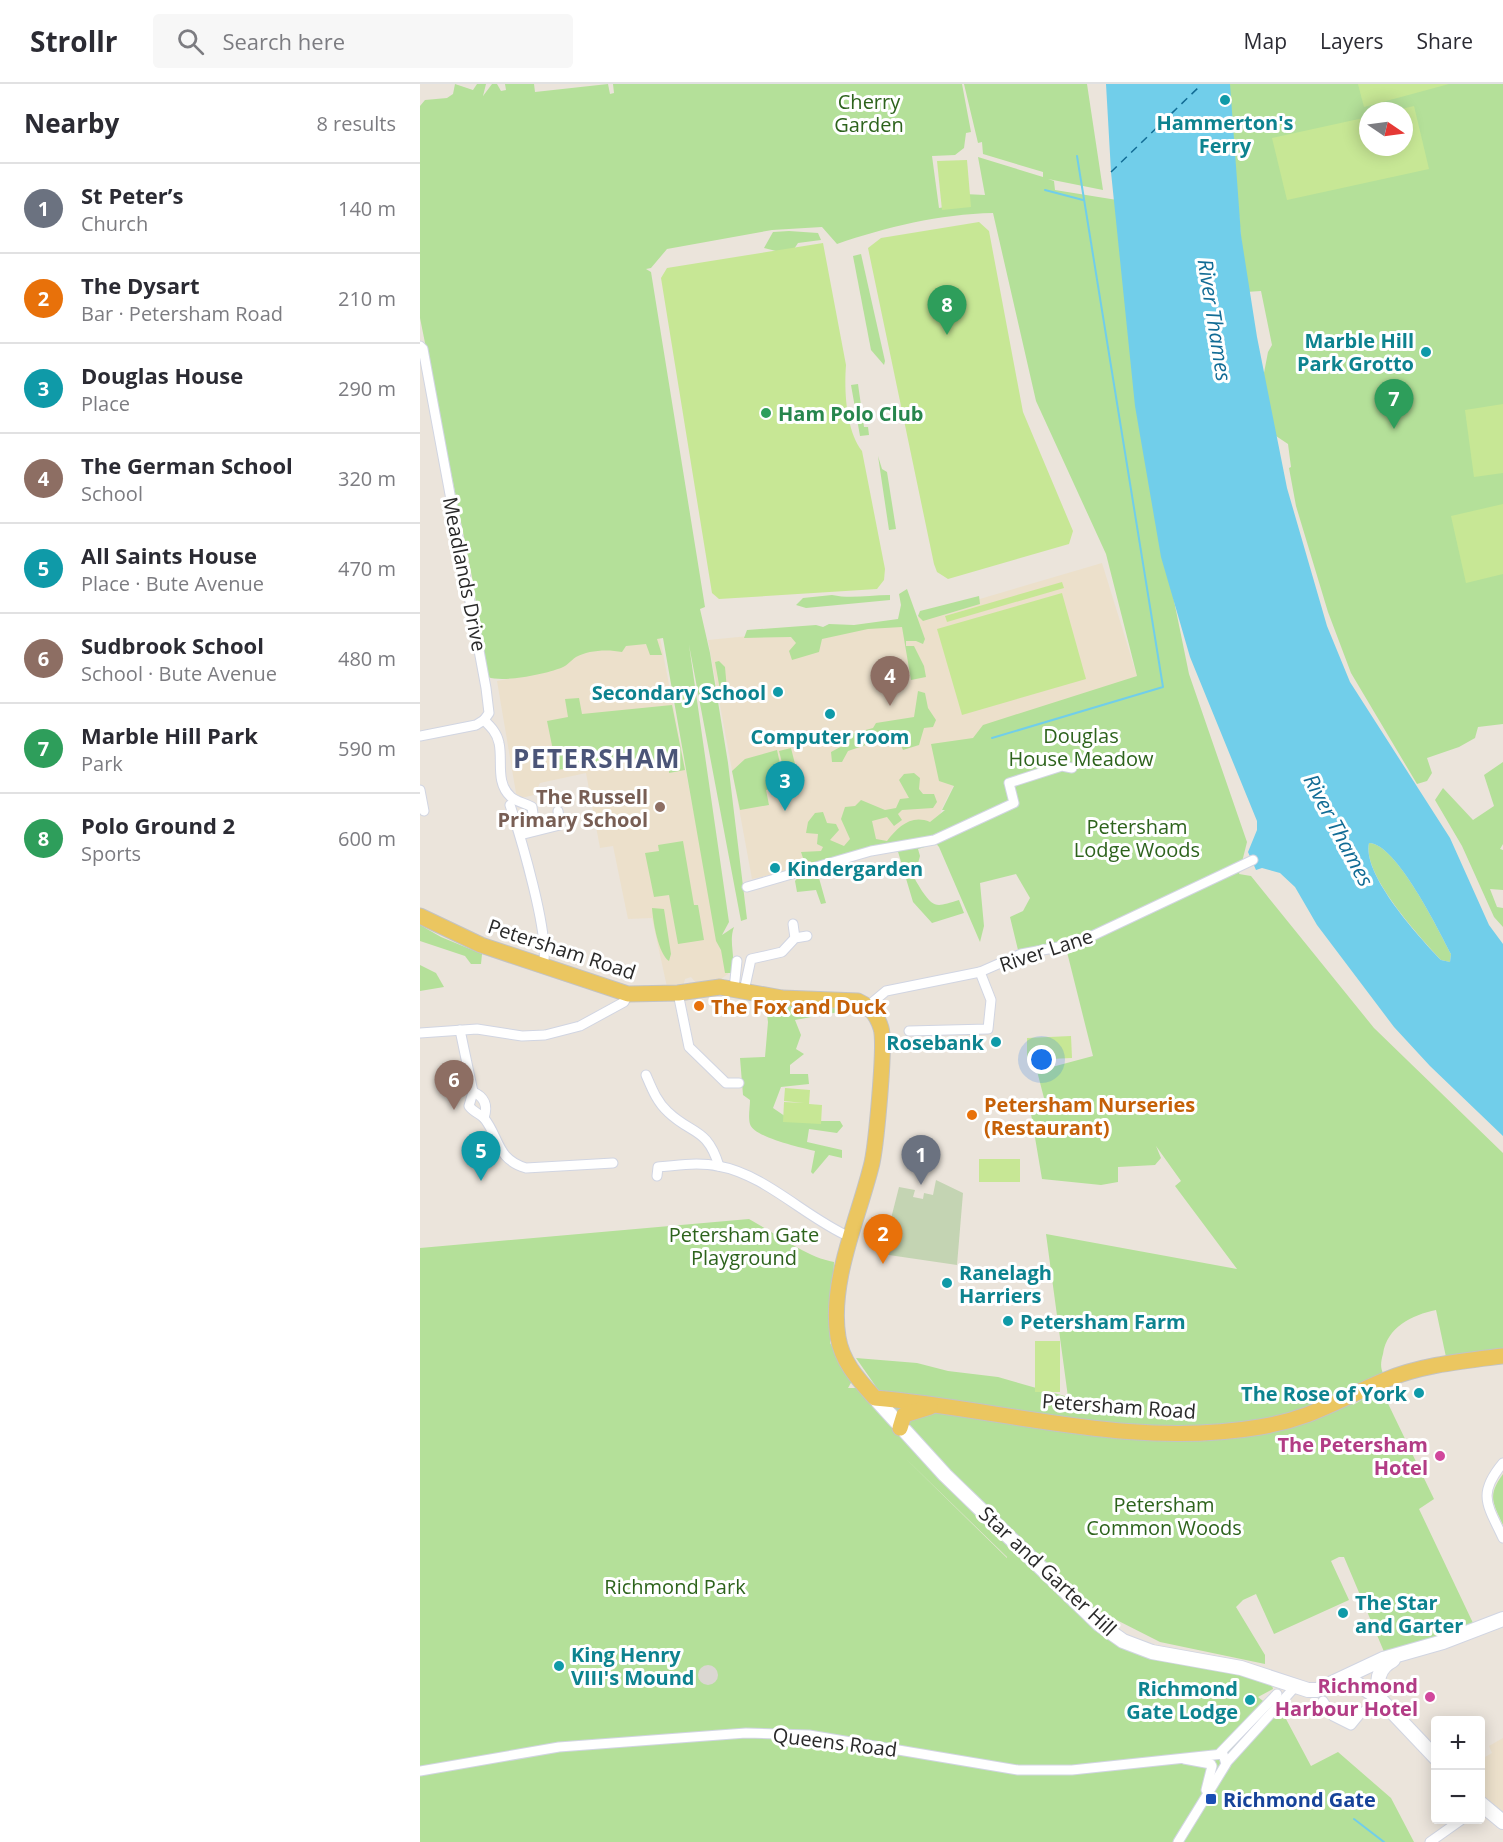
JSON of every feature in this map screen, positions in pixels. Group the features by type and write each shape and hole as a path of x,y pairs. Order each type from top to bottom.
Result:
{"main road":[{"name":"Petersham Road","path":"420,916 466,939 628,994 678,993 716,987 782,998 858,1001 868,1006"},
{"path":"868,1006 880,1025 883,1049 872,1162 850,1237 841,1278 838,1336 848,1365 875,1398"},
{"name":"Petersham Road","path":"875,1398 936,1405 1063,1426 1154,1434 1199,1434 1261,1427 1292,1420 1318,1413 1384,1380 1409,1372 1503,1356"},
{"name":"Star and Garter Hill","path":"875,1398 900,1428 1099,1624 1123,1641 1175,1658 1263,1674 1284,1681 1294,1688"},
{"name":"Petersham Road","path":"900,1428 904,1415 936,1405"},
{"path":"1380,1700 1378,1674 1384,1664 1400,1656 1503,1619"},
{"path":"1294,1688 1317,1690 1383,1659 1400,1656"},
{"path":"1347,1677 1380,1700 1431,1753"},
{"path":"1485,1807 1503,1822"}],"street":[{"name":"Meadlands Drive","path":"420,346 423,350 486,688 489,713 484,720"},
{"path":"420,736 476,725 484,720 495,731 499,742 499,766 520,835 545,955 543,965"},
{"path":"747,887 872,851 934,840 1014,803 1009,783 1062,766 1072,768"},
{"path":"420,790 425,811"},
{"path":"510,801 532,807 533,814"},
{"path":"520,835 560,825 558,811"},
{"name":"River Lane","path":"868,1006 886,991 980,972 1021,954 1075,944 1253,860"},
{"path":"793,924 795,938"},
{"path":"739,990 751,959 782,952 795,938 807,936"},
{"path":"737,961 739,990"},
{"path":"909,1031 988,1029 991,1000 980,972"},
{"path":"678,993 690,1049 726,1083 740,1083"},
{"path":"420,1033 477,1029 522,1036 562,1031 605,1013 626,1000 628,994"},
{"path":"460,1030 473,1092 469,1106 484,1118 498,1147 514,1164 526,1168 613,1163"},
{"path":"646,1075 658,1102 670,1114 704,1136 714,1150 719,1166"},
{"path":"473,1092 484,1101 486,1107 484,1118"},
{"path":"657,1167 719,1166 765,1185 829,1227 850,1237"},
{"path":"1503,1463 1487,1484 1485,1494 1503,1538"},
{"path":"1178,1842 1203,1801 1217,1761 1234,1736 1252,1722 1263,1701 1294,1688"},
{"path":"1217,1761 1294,1688"},
{"path":"1323,1701 1333,1716 1351,1725 1360,1714 1380,1700"},
{"name":"Queens Road","path":"420,1771 560,1747 746,1733 809,1735 1018,1770 1072,1770 1179,1758 1217,1761"},
{"path":"1430,1842 1456,1824"},
{"path":"1441,1835 1450,1842"}],"shaded area":[{"path":"1102,563 1137,676 981,732 943,806 931,840 752,879 708,640 905,621"},
{"name":"The Russell Primary School","path":"660,638 711,901 728,969 728,974 721,979 697,984 691,977 685,979 683,986 667,987 652,918 628,919 613,846 600,848 586,773 540,783 534,795 517,799 497,681 558,669 575,650"},
{"path":"704,1665 712,1665 718,1671 718,1679 712,1685 704,1685 698,1679 698,1671"},
{"path":"1503,1738 1503,1817 1485,1801 1485,1757 1492,1753 1489,1746"}],"green space":[{"path":"455,84 473,90 477,84 486,84 483,96 492,84 497,84 501,91 506,90 505,84 534,84 535,92 608,84 610,94 614,93 613,84 962,84 971,132 966,133 964,148 955,155 932,156 939,208 962,204 964,194 985,195 978,157 1043,177 1043,172 983,154 982,142 978,143 964,84 1087,84 1103,190 1048,179 1054,181 1055,190 1117,200 1153,498 1189,674 1247,842 1239,874 1251,876 1374,1028 1503,1153 1503,1350 1446,1357 1436,1310 1427,1312 1402,1324 1390,1336 1382,1359 1383,1373 1347,1390 1353,1405 1381,1389 1434,1499 1419,1509 1473,1623 1385,1654 1344,1557 1339,1557 1331,1561 1349,1600 1274,1634 1256,1594 1243,1600 1236,1607 1265,1655 1265,1664 1160,1642 1089,1606 900,1421 856,1358 917,1363 948,1371 998,1377 1068,1397 1046,1234 1237,1269 1175,1186 1181,1181 1156,1146 1161,1158 1155,1165 1118,1167 1118,1182 1101,1185 1042,1179 1029,1102 1044,1098 1037,1071 1093,1056 1067,952 1217,881 1068,941 1018,950 1010,917 1023,911 1030,898 1016,874 980,883 984,926 980,942 939,847 933,840 928,846 918,849 920,856 917,867 912,869 915,878 926,897 934,904 941,905 959,900 964,913 932,923 913,902 896,845 830,860 831,874 819,878 826,903 821,904 816,890 797,892 795,881 811,861 804,861 801,852 821,851 823,847 817,844 818,834 806,833 808,822 815,813 823,812 827,823 836,824 839,830 830,840 844,846 850,839 841,819 845,807 855,806 861,800 885,810 896,808 900,799 909,798 899,780 904,774 914,773 920,778 919,789 923,794 934,794 937,802 933,808 902,810 898,814 902,820 894,826 887,817 872,821 876,839 887,841 905,823 917,820 930,822 945,810 942,810 954,786 939,781 931,744 973,738 983,725 1137,676 1106,554 1036,401 993,213 914,222 837,244 822,227 772,230 667,249 651,268 646,269 651,272 705,607 700,609 710,653 728,763 747,919 741,921 689,645 729,922 722,935 734,927 732,933 733,967 731,973 725,973 721,950 716,941 663,638 657,639 662,655 650,655 646,644 626,646 622,652 604,650 586,653 563,667 535,675 503,679 488,677 472,577 420,318 420,106 425,100 447,98 453,94"},
{"path":"1227,84 1503,84 1503,724 1478,727 1475,738 1459,747 1427,758 1432,773 1427,781 1417,784 1351,673 1328,612 1296,506 1289,468 1291,467 1288,444 1270,432 1259,399 1268,352 1272,345 1261,291 1246,292"},
{"path":"1358,84 1449,84 1382,102 1363,102"},
{"path":"1413,106 1429,169 1287,200 1272,138 1359,119 1359,156 1413,156"},
{"path":"967,160 971,207 942,210 937,161"},
{"path":"979,222 989,231 1023,412 1073,531 1069,544 948,579 937,572 934,564 868,248 881,238"},
{"path":"773,232 818,233 821,240 798,243 794,249 780,252 764,248"},
{"name":"Ham Polo Club","path":"823,243 846,365 847,410 852,432 862,451 885,569 884,580 877,589 719,599 712,593 661,278 667,268"},
{"path":"861,254 884,365 871,350 853,256"},
{"path":"858,384 864,427 868,427 869,435 860,436 851,385"},
{"path":"1503,404 1503,473 1474,477 1465,410"},
{"path":"878,456 882,469 887,472 896,529 889,530"},
{"path":"1503,504 1503,574 1466,583 1451,516"},
{"path":"1062,582 1064,588 947,622 945,616"},
{"path":"907,589 925,639 923,644 906,641 906,646 914,646 924,666 926,677 911,680 902,627 868,629 822,639 819,652 792,660 789,651 796,643 791,637 744,638 747,630 816,625 823,627 829,624 854,625 898,619 901,605 899,594"},
{"path":"1062,593 1086,679 962,715 937,629"},
{"path":"832,595 853,597 890,595 890,600 806,608 796,605 803,598"},
{"path":"979,596 980,604 923,621 918,616 920,611"},
{"path":"719,661 725,667 727,690 720,690 715,662"},
{"path":"918,691 925,693 928,708 936,720 933,727 924,728 919,745 903,750 896,735 848,751 842,762 832,762 831,752 844,745 847,735 873,728 876,723 914,717"},
{"path":"579,698 582,714 672,705 685,770 669,773 669,768 653,769 646,757 557,770 547,721 568,717 565,699"},
{"path":"791,748 799,780 787,783 779,751"},
{"path":"777,750 785,786 766,790 769,805 740,810 732,771 745,759"},
{"path":"1503,762 1503,844 1500,849 1503,850 1503,890 1490,889 1497,907 1503,908 1503,927 1494,917 1462,846 1435,800 1443,788 1473,820 1494,806 1484,775"},
{"path":"683,841 694,905 698,905 704,940 678,944 669,895 654,897 645,853 659,851 658,845"},
{"path":"1369,843 1380,847 1404,872 1451,954 1450,962 1441,960 1420,937 1383,888 1374,872 1369,856"},
{"path":"652,908 664,909 671,954 669,961 659,945"},
{"path":"420,925 441,937 482,954 481,964 471,964 465,956 420,941"},
{"path":"420,965 436,973 444,987 420,991"},
{"path":"765,1000 855,1005 865,1013 850,1010 795,1020 801,1035 796,1049 804,1054 790,1065 790,1074 808,1074 809,1084 781,1087 773,1108 792,1121 840,1121 843,1126 837,1133 809,1129 807,1142 842,1150 842,1158 829,1155 813,1174 811,1172 815,1151 768,1137 753,1129 750,1124 750,1100 743,1095 740,1058 765,1057 768,1022"},
{"path":"1071,1036 1072,1058 1027,1060 1027,1038"},
{"path":"785,1088 810,1090 809,1104 822,1105 821,1124 783,1122 784,1102 804,1103 784,1101"},
{"path":"979,1159 1020,1159 1020,1182 979,1182"},
{"path":"936,1180 963,1193 957,1265 882,1254 899,1187 915,1190 913,1197 923,1199 924,1193 933,1195"},
{"name":"Richmond Park","path":"749,1219 802,1250 834,1262 830,1343 852,1381 848,1388 858,1388 906,1443 1123,1645 1271,1682 1273,1689 1258,1697 1286,1719 1311,1766 1338,1752 1391,1798 1414,1842 420,1842 420,1248","holes":["901,1454 1007,1557 1007,1558"]},
{"path":"1035,1341 1060,1341 1060,1392 1035,1392"},
{"path":"1503,1474 1503,1525 1493,1494"}],"water":[{"name":"River Thames","path":"1106,84 1230,84 1241,235 1257,337 1287,488 1327,626 1350,682 1450,838 1489,925 1503,944 1503,1136 1430,1066 1394,1027 1317,925 1295,887 1280,873 1262,868 1256,870 1248,852 1257,830 1257,821 1190,657 1161,557 1135,406 1111,172","holes":["1369,843 1380,847 1392,857 1416,890 1451,954 1450,962 1441,960 1407,922 1383,888 1374,872 1369,856"]}],"waterway":[{"path":"992,738 1163,687 1077,156"},
{"path":"1045,190 1083,200"},
{"path":"1354,1819 1384,1842"}],"ferry route":[{"path":"1111,172 1201,85"}],"place":[{"name":"Hammerton's Ferry","path":"1225,100"},
{"name":"Polo Ground 2","path":"947,335"},
{"name":"Marble Hill Park Grotto","path":"1426,352"},
{"name":"Ham Polo Club","path":"766,413"},
{"name":"Marble Hill Park","path":"1394,429"},
{"name":"Secondary School","path":"778,692"},
{"name":"The German School","path":"890,706"},
{"name":"Computer room","path":"830,714"},
{"name":"The Russell Primary School","path":"660,807"},
{"name":"Douglas House","path":"785,811"},
{"name":"Kindergarden","path":"775,868"},
{"name":"The Fox and Duck","path":"699,1006"},
{"name":"Rosebank","path":"996,1042"},
{"name":"Sudbrook School","path":"454,1110"},
{"name":"Petersham Nurseries (Restaurant)","path":"972,1115"},
{"name":"All Saints House","path":"481,1181"},
{"name":"St Peter’s","path":"921,1185"},
{"name":"The Dysart","path":"883,1264"},
{"name":"Ranelagh Harriers","path":"947,1283"},
{"name":"Petersham Farm","path":"1008,1321"},
{"name":"The Rose of York","path":"1419,1393"},
{"name":"The Petersham Hotel","path":"1440,1456"},
{"name":"The Star and Garter","path":"1343,1613"},
{"name":"King Henry VIII's Mound","path":"559,1666"},
{"name":"Richmond Harbour Hotel","path":"1430,1697"},
{"name":"Richmond Gate Lodge","path":"1250,1700"},
{"name":"Richmond Gate","path":"1211,1799"}],"district":[{"name":"PETERSHAM","path":"597,758"}],"park label":[{"name":"Cherry Garden","path":"869,112"},
{"name":"Douglas House Meadow","path":"1081,746"},
{"name":"Petersham Lodge Woods","path":"1137,838"},
{"name":"Petersham Gate Playground","path":"744,1246"},
{"name":"Petersham Common Woods","path":"1164,1516"}]}
